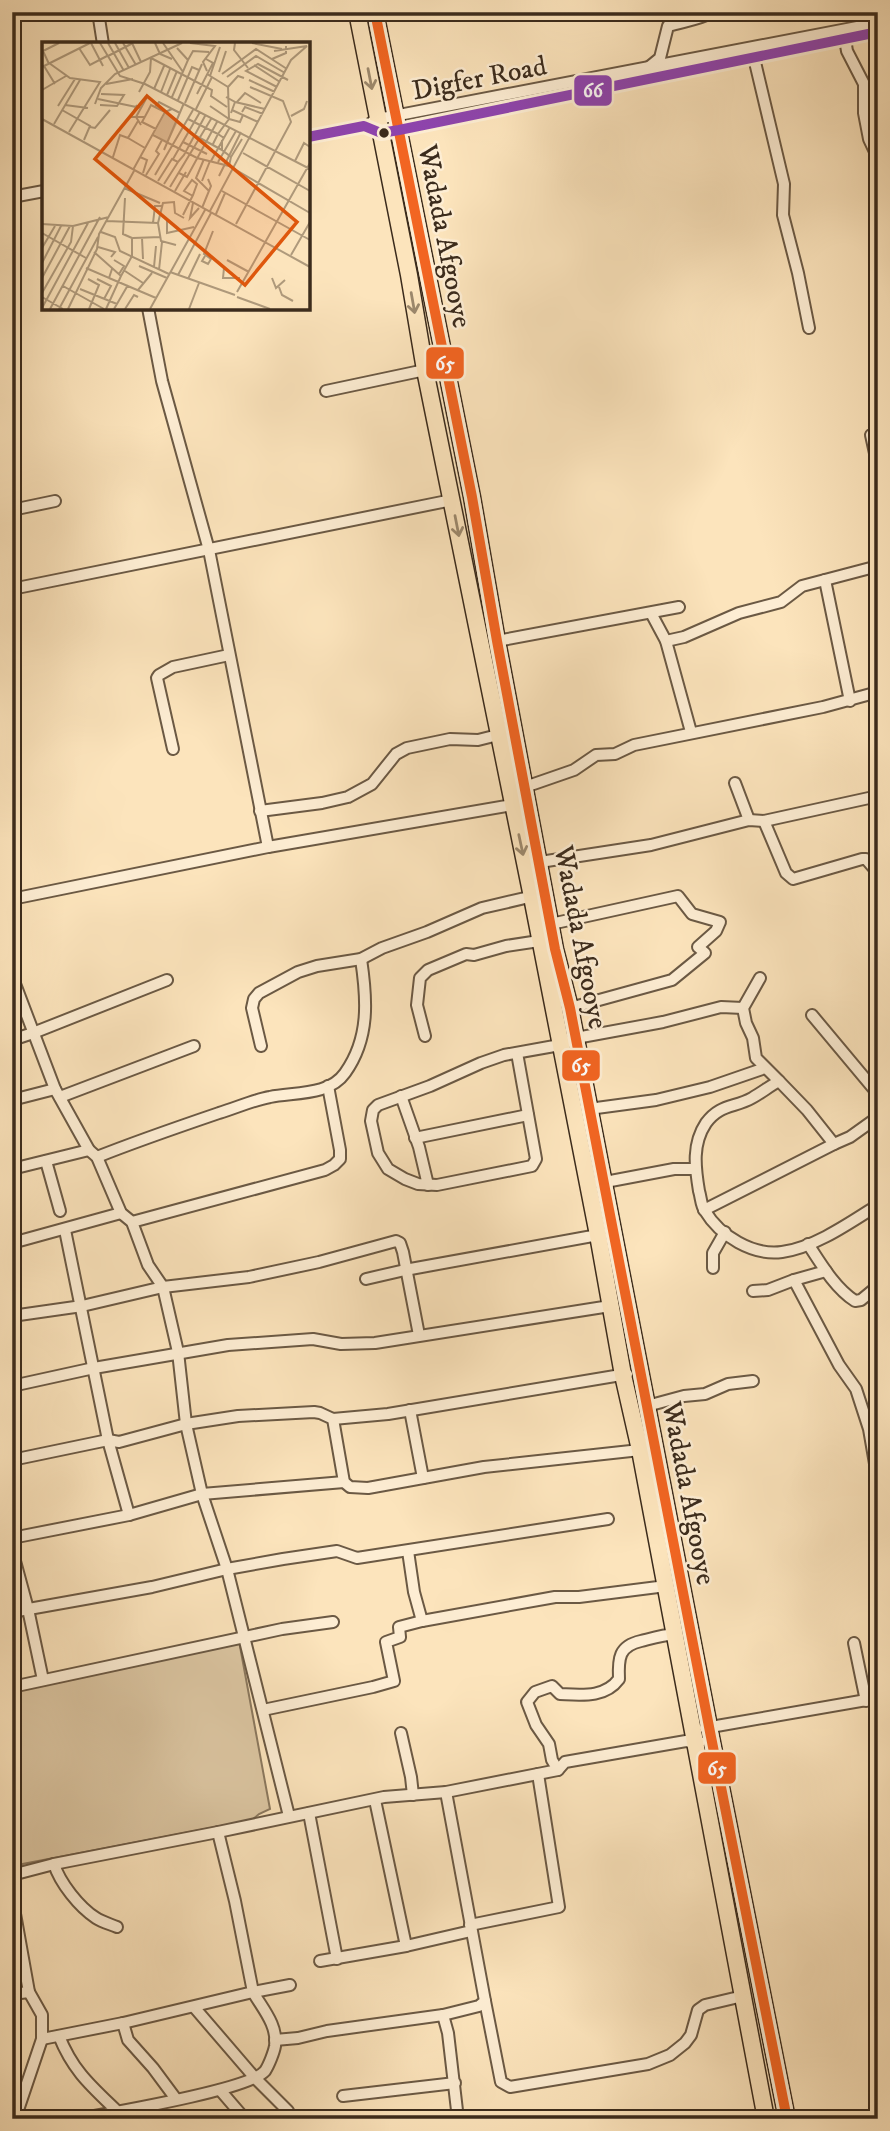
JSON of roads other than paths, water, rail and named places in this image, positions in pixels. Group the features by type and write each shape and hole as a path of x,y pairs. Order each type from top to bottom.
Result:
{"highway":[{"name":"Wadada Afgooye","path":"357,12 374,126 498,735 540,862 539,941 623,1375 647,1446 702,1735 787,2119"},
{"name":"Wadada Afgooye","path":"375,12 472,497 497,641 519,797 539,895 551,924 570,1008 647,1406 647,1446 666,1586 675,1634 702,1735 743,1996 766,2119"}],"street":[{"path":"98,12 103,42"},
{"path":"647,69 660,58 668,26 687,20 698,20 713,12"},
{"name":"Digfer Road","path":"397,122 742,48 878,23"},
{"name":"Digfer Road","path":"310,137 754,58 878,32"},
{"path":"845,38 848,51 864,84 864,113 869,139 878,158"},
{"path":"754,58 784,184 783,215 809,328"},
{"path":"864,84 871,89 878,89"},
{"path":"12,197 42,191"},
{"path":"148,310 162,381 209,550 268,847"},
{"path":"326,391 425,370"},
{"path":"871,435 878,467"},
{"path":"12,510 55,500"},
{"path":"12,589 452,500"},
{"path":"666,641 684,637 739,613 781,602 802,586 878,566"},
{"path":"825,580 850,701"},
{"path":"497,641 679,607"},
{"path":"651,613 666,641 691,732"},
{"path":"173,749 157,678 173,667 229,655"},
{"path":"12,899 519,797 574,770 596,755 615,754 634,745 850,701 878,692"},
{"path":"260,811 348,797 366,789 396,754 407,748 450,739 478,740 498,735"},
{"path":"735,783 749,820"},
{"path":"540,862 651,845 749,820 764,821 878,796"},
{"path":"764,821 786,873 793,879 862,859 866,859 878,873"},
{"path":"261,1046 252,1008 259,993 317,965 361,959 482,908 539,895"},
{"path":"551,924 678,896 692,914 720,922 716,931 698,947 705,953 672,980 570,1008"},
{"path":"425,1035 417,1004 420,978 428,971 466,954 474,955 539,941"},
{"path":"12,1169 93,1154 267,1097 297,1095 328,1086 345,1074 365,1032 361,959"},
{"path":"12,976 57,1093 93,1154 121,1213 132,1222 148,1265 163,1287 178,1352 186,1424 202,1494 227,1569 289,1816"},
{"path":"760,978 743,1008 753,1038 756,1058 807,1110 834,1144"},
{"path":"12,1040 167,980"},
{"path":"517,1053 536,1159 532,1166 428,1185 405,1179 388,1169 377,1153 371,1121 373,1110 378,1105 481,1063 517,1053 560,1045 576,1038 663,1023 721,1007 743,1008"},
{"path":"812,1015 878,1094"},
{"path":"12,1100 57,1093 194,1046"},
{"path":"589,1109 656,1100 710,1087 765,1068"},
{"path":"779,1081 750,1099 720,1109 706,1124 696,1145 695,1169 704,1210 734,1241 758,1251 781,1252 808,1244 878,1205"},
{"path":"132,1222 334,1166 340,1159 340,1150 328,1086"},
{"path":"401,1096 428,1185"},
{"path":"415,1138 528,1115"},
{"path":"704,1210 850,1137 878,1117"},
{"path":"46,1161 60,1210"},
{"path":"587,1188 603,1181 674,1169 695,1169"},
{"path":"12,1242 121,1213"},
{"path":"65,1230 108,1440 129,1515"},
{"path":"713,1268 713,1253 725,1232"},
{"path":"366,1279 598,1235"},
{"path":"12,1316 82,1306 163,1287 249,1277 396,1241 400,1243 419,1335"},
{"path":"808,1244 826,1271 855,1301 862,1300 878,1286"},
{"path":"753,1291 768,1290 826,1271"},
{"path":"794,1280 839,1366 856,1389 869,1429 878,1481"},
{"path":"12,1386 178,1352 228,1345 313,1339 355,1344 610,1306"},
{"path":"12,1460 108,1440 119,1441 186,1424 239,1416 314,1412 333,1419 410,1410 640,1370"},
{"path":"647,1406 684,1396 705,1394 727,1384 752,1381"},
{"path":"410,1410 423,1478"},
{"path":"333,1419 344,1482 350,1487 368,1488 484,1467 647,1446"},
{"path":"12,1538 129,1515 202,1494 344,1482"},
{"path":"12,1612 152,1587 227,1569 337,1551 357,1558 608,1519"},
{"path":"12,1550 43,1680"},
{"path":"408,1551 414,1592 422,1621"},
{"path":"263,1710 394,1681 386,1642 400,1637 399,1627 555,1597 666,1586"},
{"path":"12,1687 244,1636 332,1622"},
{"path":"558,1770 552,1760 549,1744 536,1725 527,1702 535,1692 552,1686 560,1694 592,1695 613,1687 619,1679 618,1663 621,1653 629,1643 675,1634"},
{"path":"854,1643 866,1701"},
{"path":"12,1875 54,1864 384,1797 446,1792 558,1770 565,1762 685,1741 702,1735 878,1698"},
{"path":"401,1733 413,1795"},
{"path":"320,1961 406,1946 559,1907 538,1774"},
{"path":"446,1792 501,2082 510,2087 648,2064 670,2054 685,2043 691,2035 698,2010 705,2005 743,1996"},
{"path":"375,1800 406,1946"},
{"path":"309,1813 337,1959"},
{"path":"77,2119 219,2090 255,2078 265,2070 275,2048 274,2026 253,1992 218,1832"},
{"path":"54,1864 62,1884 84,1908 96,1918 117,1927"},
{"path":"12,1897 29,1993 42,2015 42,2039 15,2119"},
{"path":"42,2039 290,1985"},
{"path":"12,1994 29,1993"},
{"path":"275,2040 443,2015 478,2007 485,2001"},
{"path":"194,2007 255,2078 288,2111 291,2119"},
{"path":"443,2015 448,2033 458,2119"},
{"path":"122,2023 128,2040 176,2099"},
{"path":"59,2036 67,2057 78,2072 117,2111"},
{"path":"343,2096 455,2083"},
{"path":"219,2090 245,2119"},
{"path":"138,2106 140,2119"}]}
